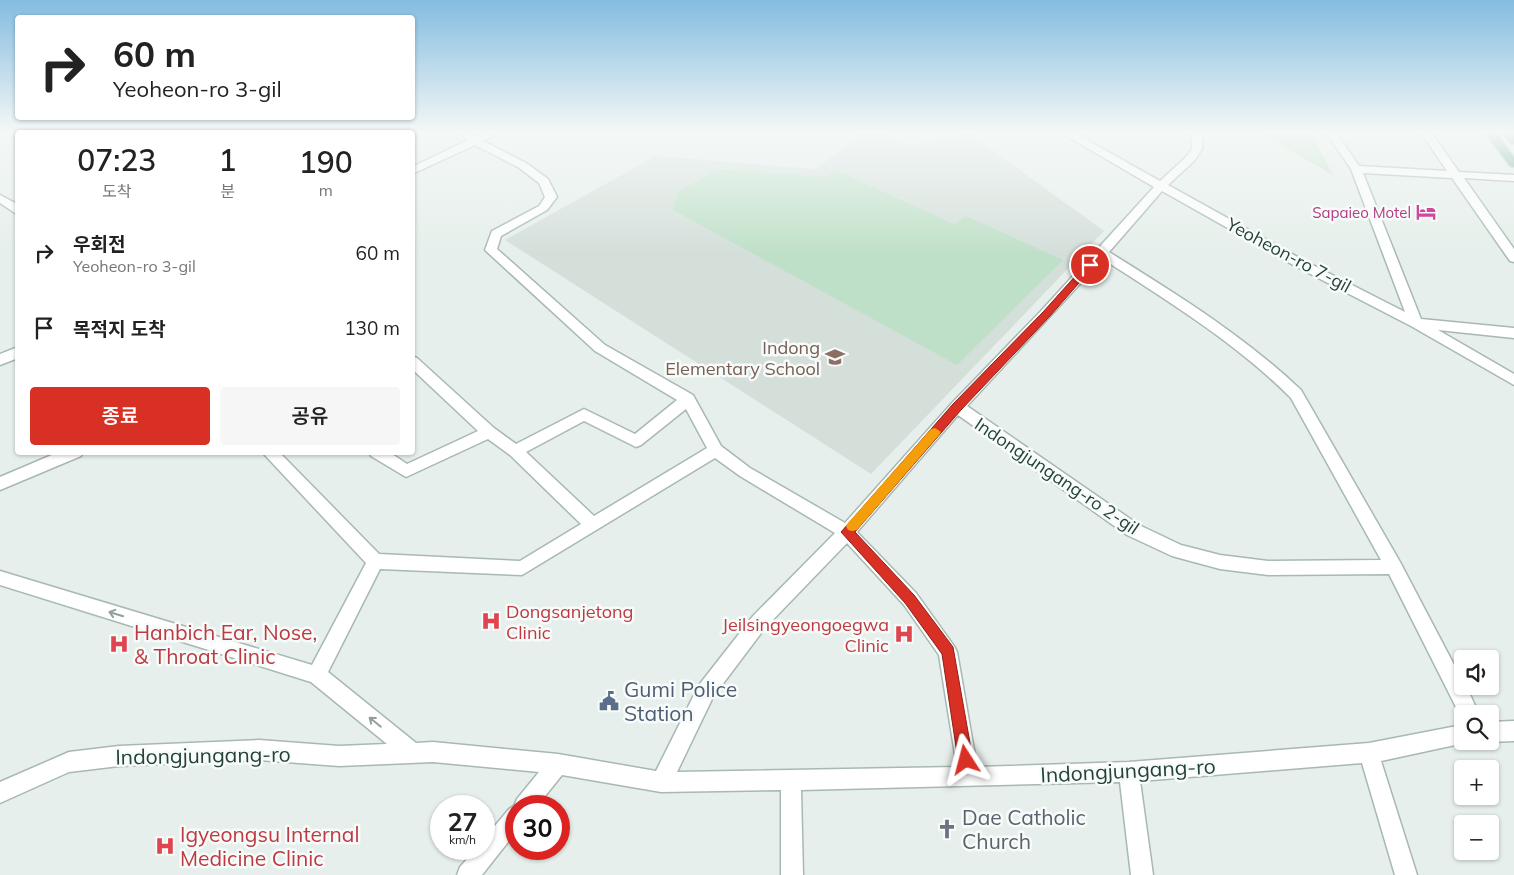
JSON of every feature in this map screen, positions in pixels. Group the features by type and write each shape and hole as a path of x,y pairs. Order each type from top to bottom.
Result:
{"street":[{"path":"531,172 544,181 551,197 543,208 496,234 491,250 600,348 688,399 716,450 744,472 847,532 910,599 948,652 969,778"},
{"name":"Yeoheon-ro 7-gil","path":"1138,172 1300,263 1416,323 1514,380"},
{"path":"661,782 706,691 759,622 847,532 957,407 1046,314 1162,185 1176,172"},
{"path":"1357,172 1416,323 1514,333"},
{"path":"1404,172 1514,178"},
{"path":"1456,172 1514,258"},
{"path":"0,198 15,209"},
{"path":"1101,252 1251,351 1276,372 1296,394 1394,567 1465,705"},
{"path":"0,360 15,353"},
{"path":"415,364 489,432 515,451 592,524"},
{"path":"515,451 584,414 636,441 688,399"},
{"name":"Indongjungang-ro 2-gil","path":"957,407 1133,530 1178,551 1220,562 1268,568 1394,567"},
{"path":"381,455 406,471 489,432"},
{"path":"272,455 376,560 522,568 716,450"},
{"path":"0,484 69,455"},
{"path":"317,675 376,560"},
{"path":"0,578 317,675 413,753"},
{"path":"1499,732 1514,731"},
{"name":"Indongjungang-ro","path":"0,793 69,762 119,756 259,750 339,756 433,752 558,764 661,782 969,778 1129,772 1368,753 1454,737"},
{"path":"1368,753 1406,875"},
{"path":"533,795 558,764"},
{"path":"1129,772 1142,875"},
{"path":"791,779 792,875"},
{"path":"473,873 505,831"}],"shaded area":[{"name":"Indong Elementary School","path":"628,172 1022,172 1104,231 871,474 505,240"}],"green space":[{"path":"713,172 756,172 826,177 833,172 840,172 955,225 966,216 1063,260 957,365 673,210 678,192"}],"slow traffic":[{"path":"852,526 935,432"}],"place":[{"name":"Sapaieo Motel","path":"1426,212"},
{"name":"Indong Elementary School","path":"835,357"},
{"name":"Dongsanjetong Clinic","path":"491,621"},
{"name":"Jeilsingyeongoegwa Clinic","path":"904,634"},
{"name":"Hanbich Ear, Nose, & Throat Clinic","path":"119,644"},
{"name":"Gumi Police Station","path":"609,701"},
{"name":"Dae Catholic Church","path":"947,829"},
{"name":"Igyeongsu Internal Medicine Clinic","path":"165,846"}],"route":[{"path":"966,760 948,652 910,599 847,532 957,407 1090,265"}]}
